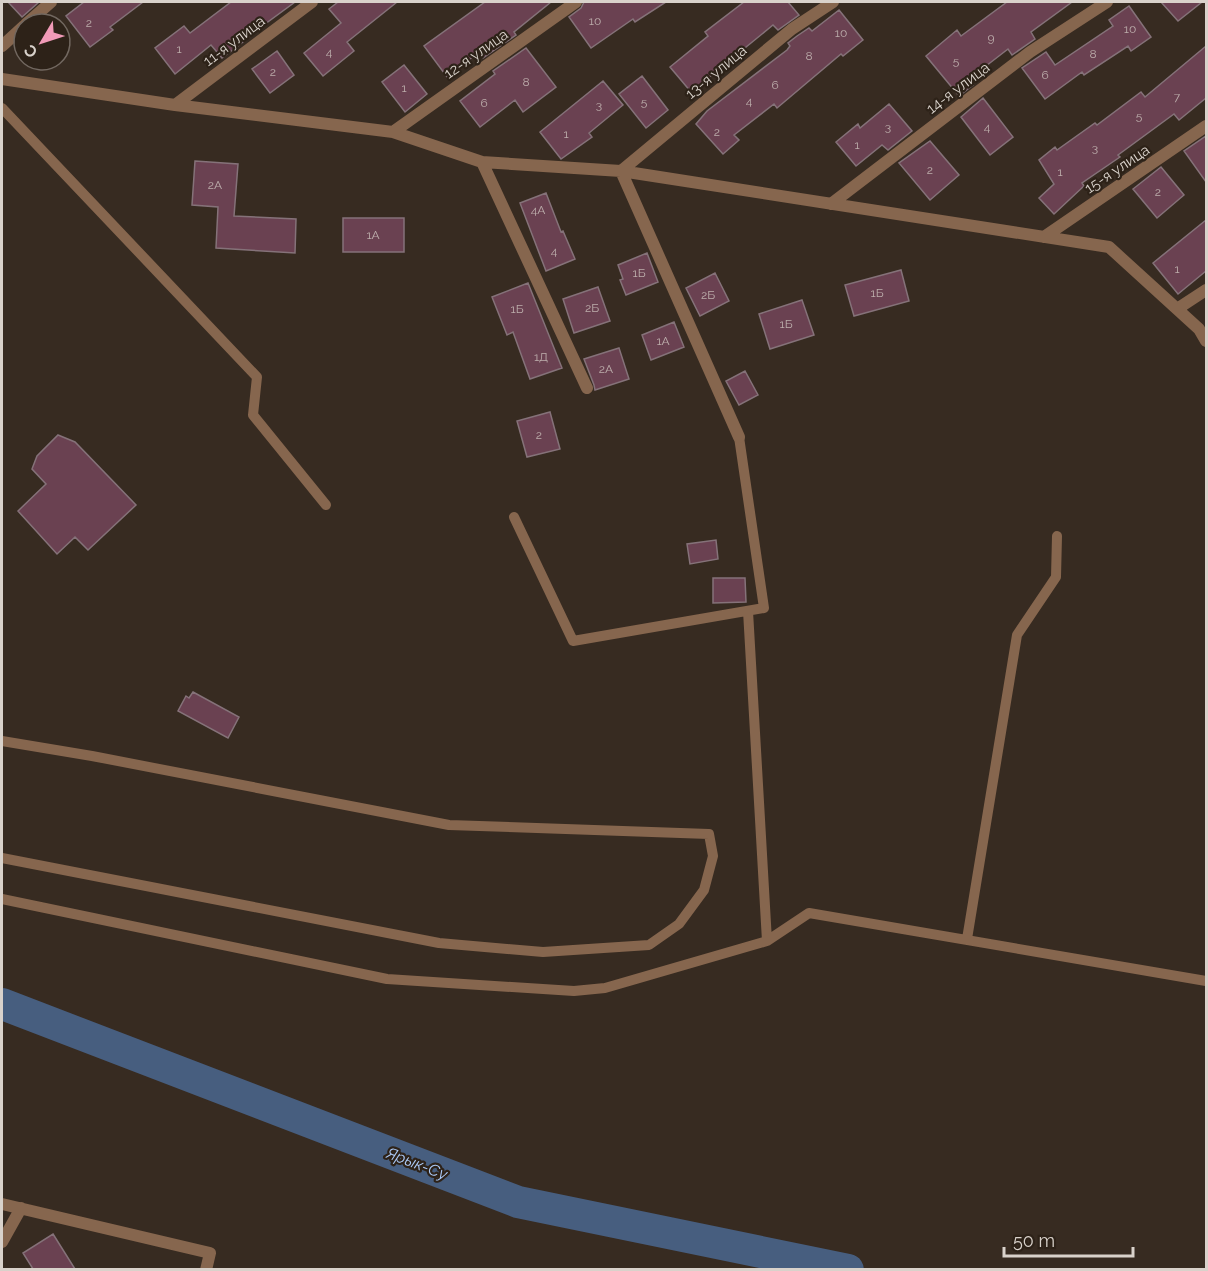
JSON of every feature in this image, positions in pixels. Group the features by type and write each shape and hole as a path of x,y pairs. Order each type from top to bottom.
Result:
{"street":[{"path":"40,12 51,2"},
{"name":"11-я улица","path":"175,105 312,2"},
{"name":"12-я улица","path":"393,132 576,2"},
{"name":"13-я улица","path":"621,171 792,28 833,2"},
{"name":"14-я улица","path":"831,204 1030,52 1107,2"},
{"path":"2,79 175,105 393,132 482,162 621,171 1109,248 1199,329 1206,341"},
{"name":"15-я улица","path":"1044,237 1206,126"},
{"path":"482,162 587,388"},
{"path":"621,171 739,437"},
{"path":"1177,309 1206,290"},
{"path":"2,1204 210,1253 206,1269"},
{"path":"2,1242 21,1208"}],"lane":[{"path":"2,108 257,378 254,415 326,505"},
{"path":"514,517 573,641 764,608 739,437"},
{"path":"967,939 1017,635 1056,577 1057,536"},
{"path":"748,611 768,941"},
{"path":"2,741 449,825 709,834 713,856 704,890 679,924 649,945 543,952 439,943 2,858"},
{"path":"2,900 387,979 574,991 605,988 768,941 809,913 1206,981"}],"building":[{"path":"8,2 39,2 28,12 17,12"},
{"path":"84,2 143,2 110,27 113,30 90,47 72,24 71,12"},
{"path":"231,2 295,2 222,58 211,45 175,74 155,48 184,26 190,33"},
{"path":"338,2 397,2 347,42 354,51 323,76 304,53 341,23 329,9"},
{"path":"485,2 551,2 514,32 516,35 483,58 479,52 447,77 424,46"},
{"path":"584,2 666,2 635,22 633,19 591,48 569,17 581,8"},
{"path":"744,2 788,2 799,15 778,30 773,25 691,92 670,67 708,36 705,32"},
{"path":"1007,2 1072,2 1031,32 1035,39 1012,55 1008,49 986,66 969,81 973,85 959,96 926,56 957,30 961,36"},
{"path":"1161,2 1202,2 1178,21"},
{"path":"1129,6 1151,37 1131,51 1128,46 1084,75 1082,72 1045,99 1022,68 1046,52 1055,65 1113,26 1109,20"},
{"path":"839,10 863,40 843,56 841,54 777,108 774,104 734,135 739,140 723,154 696,124 707,111 787,50 790,46 788,43 809,28 812,31"},
{"path":"1206,46 1206,98 1179,120 1174,114 1118,155 1120,157 1082,183 1084,186 1054,214 1039,198 1054,184 1039,160 1055,147 1057,150 1095,123 1097,125 1141,92 1145,97"},
{"path":"526,48 556,87 523,112 515,100 480,127 460,101 495,74 493,71"},
{"path":"277,51 294,75 270,93 252,69"},
{"path":"404,65 427,94 405,112 382,82"},
{"path":"642,76 668,110 646,128 619,94"},
{"path":"603,81 623,105 589,133 592,137 561,159 540,132"},
{"path":"983,98 1013,137 990,155 961,117"},
{"path":"889,104 912,131 888,150 882,145 856,166 836,142 858,124 860,128"},
{"path":"1206,136 1206,182 1184,151"},
{"path":"930,141 959,175 930,200 899,163"},
{"path":"195,161 238,164 234,216 296,219 295,253 216,248 218,207 192,205"},
{"path":"1161,167 1184,195 1157,218 1133,189"},
{"path":"546,193 561,232 563,231 575,259 546,271 520,203"},
{"path":"343,218 404,218 404,252 343,252"},
{"path":"1206,220 1206,271 1178,294 1153,263"},
{"path":"647,253 658,282 626,295 620,280 623,279 618,265"},
{"path":"901,270 909,301 854,316 845,285"},
{"path":"715,273 729,301 700,316 686,288"},
{"path":"528,283 562,368 530,379 513,332 507,335 492,297"},
{"path":"598,287 610,321 574,333 563,299"},
{"path":"802,300 814,335 770,349 759,314"},
{"path":"674,322 684,347 651,360 642,335"},
{"path":"619,348 629,379 595,390 584,359"},
{"path":"745,371 758,395 739,405 726,381"},
{"path":"550,412 560,449 527,457 517,421"},
{"path":"58,435 75,442 136,505 88,550 75,537 57,554 18,511 46,484 32,469 37,456"},
{"path":"716,540 718,559 690,564 687,544"},
{"path":"713,578 745,578 746,602 713,603"},
{"path":"193,692 239,717 228,738 178,711 186,696 189,698"},
{"path":"53,1234 75,1269 33,1269 23,1253"}],"waterway":[{"name":"Ярык-Су","path":"2,1004 518,1202 848,1270"}]}
